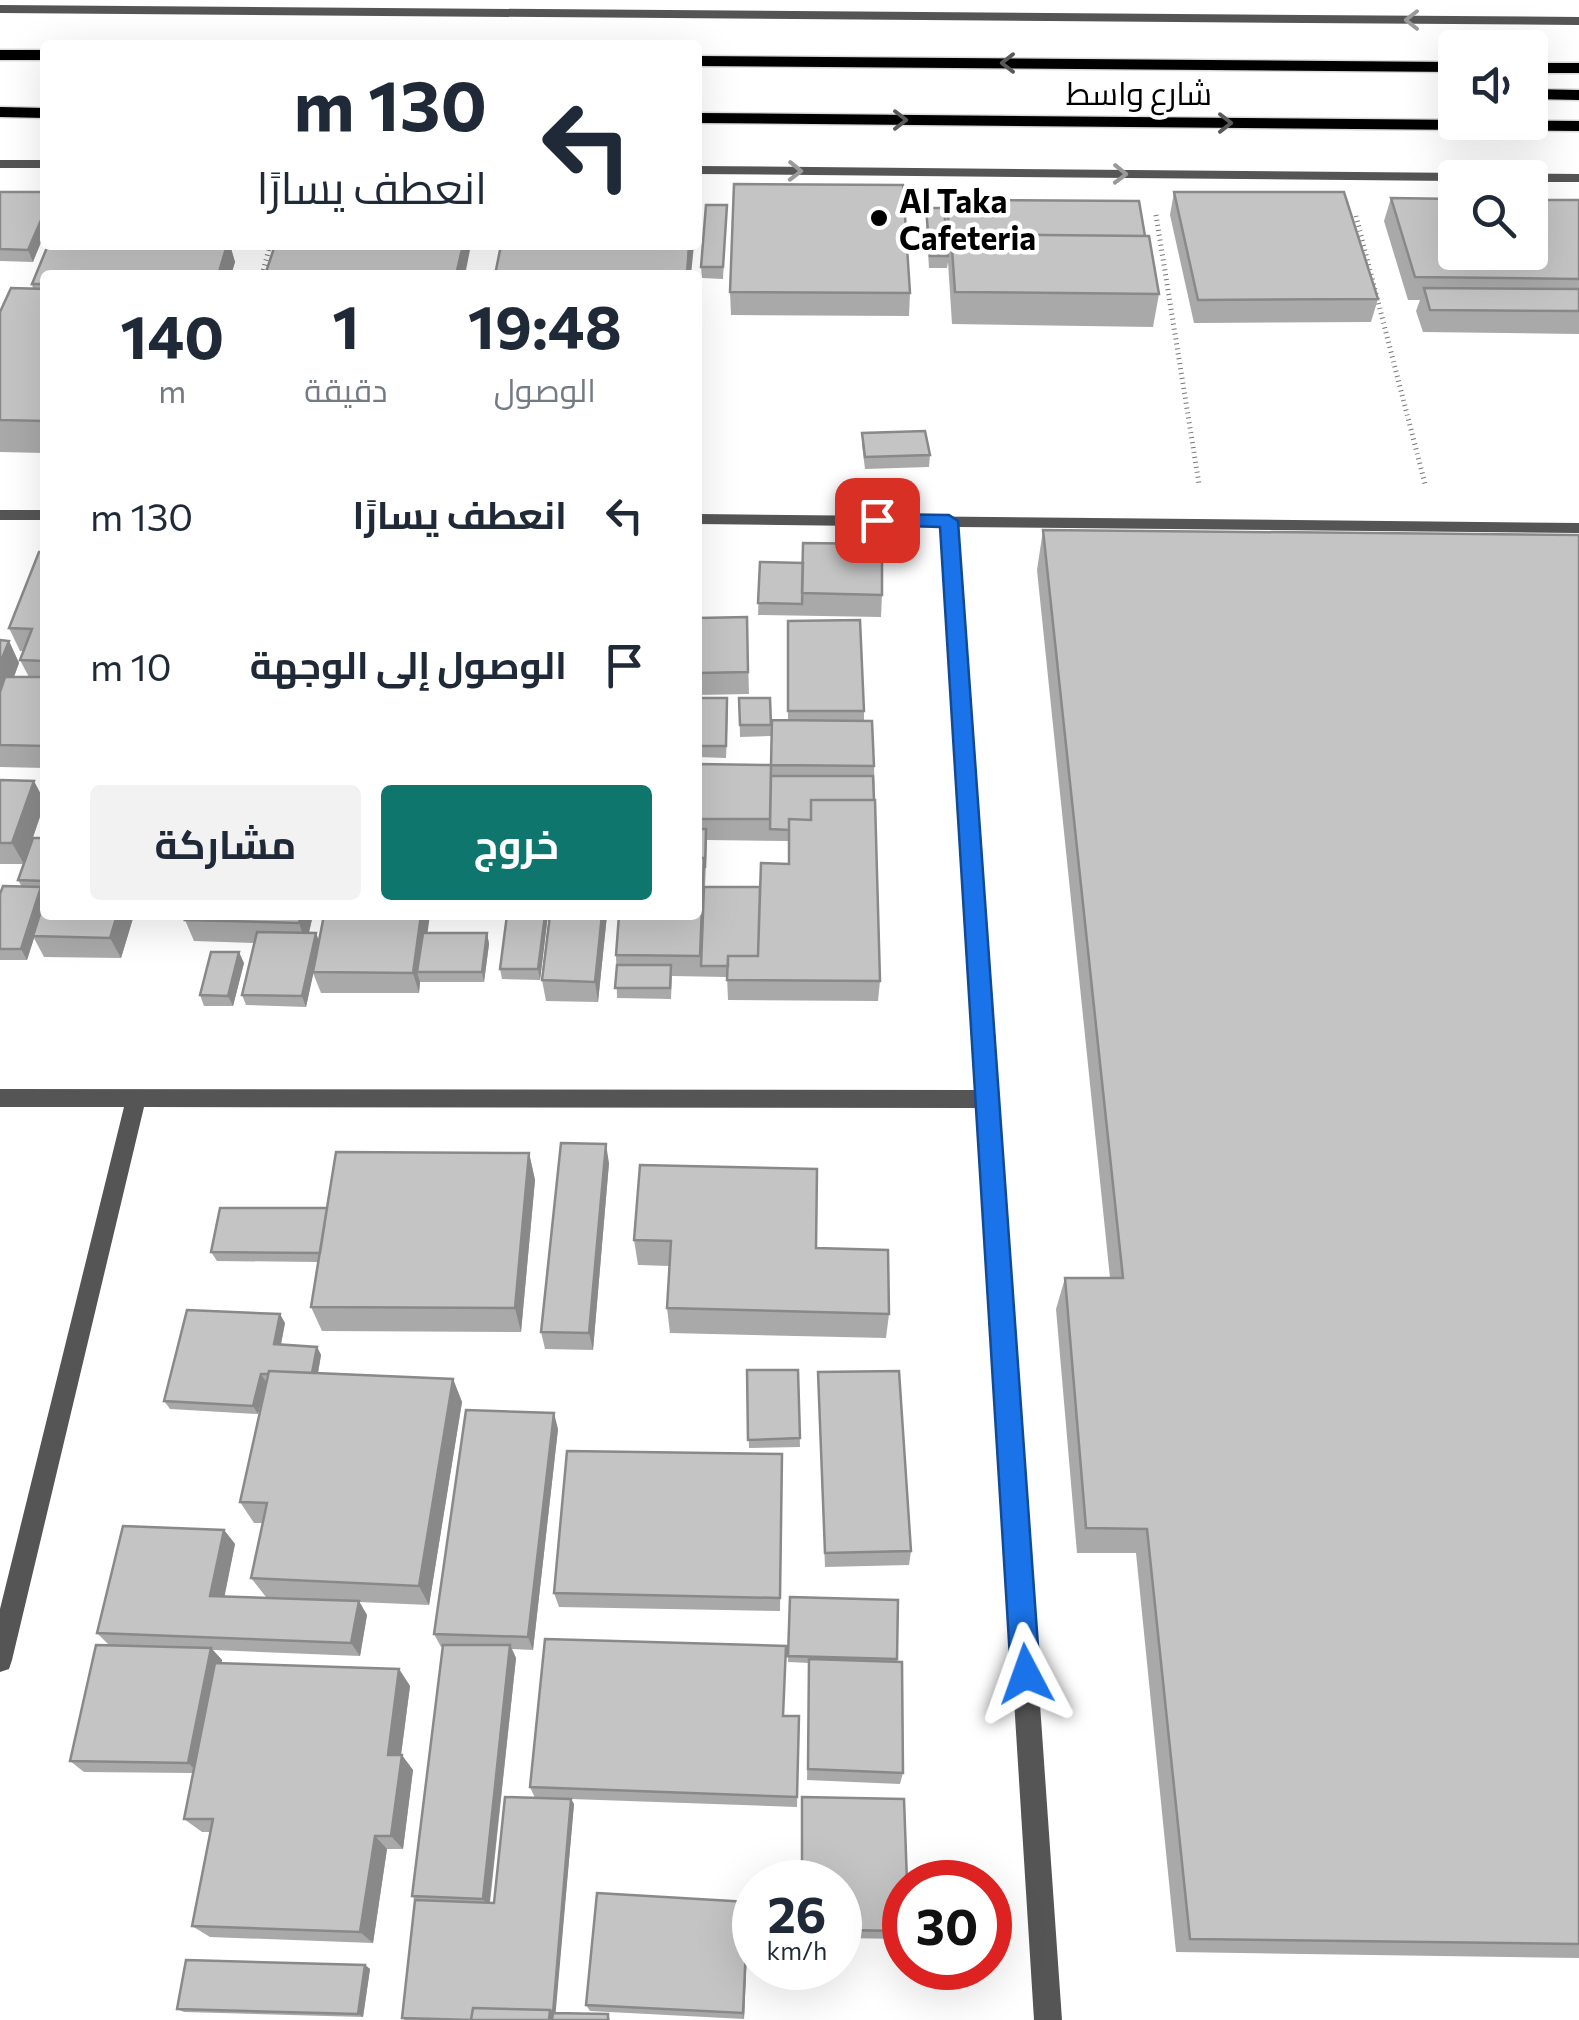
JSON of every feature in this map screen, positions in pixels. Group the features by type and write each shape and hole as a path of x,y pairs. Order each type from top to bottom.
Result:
{"main road":[{"path":"0,54 40,55"},
{"name":"شارع واسط","path":"702,61 1438,67"},
{"path":"1548,68 1579,68"},
{"path":"1548,94 1579,94"},
{"path":"0,112 40,113"},
{"name":"شارع واسط","path":"702,118 1438,124"},
{"name":"شارع واسط","path":"1548,125 1579,126"}],"street":[{"path":"0,8 1579,22"},
{"path":"0,164 40,164"},
{"path":"702,170 1579,178"},
{"path":"0,515 40,515"},
{"path":"702,519 1579,528"},
{"path":"949,521 1048,2020"},
{"path":"0,1098 987,1099"},
{"path":"0,1660 136,1099"}],"path":[{"path":"1150,174 1206,524"},
{"path":"1346,176 1436,526"}],"building":[{"path":"734,184 903,185 910,293 730,292"},
{"path":"0,192 40,192 40,222 28,250 0,249"},
{"path":"1174,192 1344,192 1378,299 1198,300"},
{"path":"1391,198 1438,199 1438,270 1548,270 1548,200 1579,200 1579,279 1415,277"},
{"path":"947,200 1139,201 1145,236 951,234 950,244"},
{"path":"706,205 727,205 723,267 701,267"},
{"path":"926,208 944,208 948,256 930,256"},
{"path":"951,234 1149,236 1159,294 955,292"},
{"path":"46,250 226,250 220,270 40,270 40,284 32,284"},
{"path":"273,250 462,250 457,270 267,270"},
{"path":"500,250 689,250 687,270 496,270"},
{"path":"11,288 40,289 40,421 0,420 0,312"},
{"path":"1424,288 1579,289 1579,311 1430,310"},
{"path":"925,431 930,455 865,457 862,433"},
{"path":"1043,530 1579,535 1579,1944 1190,1939 1147,1529 1086,1528 1065,1278 1123,1278"},
{"path":"803,543 882,544 882,595 802,593"},
{"path":"40,552 40,661 20,660 32,629 9,628"},
{"path":"760,562 803,563 802,604 758,603"},
{"path":"747,617 748,672 702,673 702,618"},
{"path":"860,620 864,711 788,711 788,621"},
{"path":"0,640 9,641 0,663"},
{"path":"5,677 40,677 40,746 0,745 0,692"},
{"path":"702,698 727,698 726,746 702,746"},
{"path":"739,698 770,698 771,725 740,725"},
{"path":"772,720 872,721 874,766 771,765"},
{"path":"702,764 771,765 770,819 702,819"},
{"path":"771,776 873,776 874,800 811,800 811,820 789,819 789,830 770,829"},
{"path":"0,780 34,781 12,843 0,843"},
{"path":"811,800 875,800 880,981 727,980 728,956 758,956 761,863 789,864 789,819 811,820"},
{"path":"702,829 706,829 705,868"},
{"path":"33,838 40,838 40,881 18,880"},
{"path":"3,886 40,887 21,949 0,949"},
{"path":"704,887 760,887 758,956 728,956 728,966 701,966"},
{"path":"40,914 40,920 115,920 110,938 33,936"},
{"path":"185,920 300,920 299,923"},
{"path":"323,920 420,920 413,973 313,972"},
{"path":"506,920 544,920 538,969 500,969"},
{"path":"549,920 601,920 595,982 542,980"},
{"path":"619,920 701,920 700,956 616,955"},
{"path":"257,932 316,933 302,996 242,995"},
{"path":"423,933 487,933 482,972 417,972"},
{"path":"211,952 239,952 228,996 200,995"},
{"path":"617,965 671,965 670,988 615,988"},
{"path":"561,1143 606,1144 589,1333 541,1332"},
{"path":"336,1152 529,1153 515,1308 311,1307"},
{"path":"640,1165 817,1169 816,1248 888,1250 889,1314 667,1308 671,1241 634,1240"},
{"path":"220,1208 327,1208 320,1253 211,1252"},
{"path":"187,1310 280,1314 274,1344 317,1347 312,1373 261,1374 253,1406 164,1401"},
{"path":"747,1370 798,1370 800,1438 748,1440"},
{"path":"269,1371 453,1379 419,1586 251,1578 267,1503 240,1502"},
{"path":"899,1371 911,1551 825,1553 818,1372"},
{"path":"466,1410 554,1413 528,1637 434,1634"},
{"path":"567,1451 782,1454 780,1598 554,1593"},
{"path":"123,1526 224,1530 210,1596 359,1601 351,1643 97,1633"},
{"path":"790,1597 898,1600 897,1659 788,1656"},
{"path":"545,1639 786,1646 783,1716 799,1716 797,1797 530,1787"},
{"path":"96,1645 211,1648 188,1763 70,1761"},
{"path":"443,1645 510,1645 483,1899 412,1896"},
{"path":"809,1659 902,1662 903,1773 808,1769"},
{"path":"215,1663 399,1669 388,1755 402,1755 391,1836 375,1836 360,1932 192,1926 213,1819 184,1819"},
{"path":"505,1797 571,1799 553,2013 473,2008 471,2020 402,2018 415,1900 494,1903"},
{"path":"802,1797 904,1799 906,1860 882,1860 882,1931 862,1930 862,1860 802,1860"},
{"path":"597,1893 732,1901 732,1990 744,1990 743,2013 586,2005"},
{"path":"186,1960 365,1965 358,2014 177,2009"},
{"path":"473,2008 550,2010 549,2020 471,2020"},
{"path":"553,2013 608,2014 608,2020 552,2020"}],"place":[{"name":"Al Taka Cafeteria","path":"879,218"}],"route":[{"path":"877,520 949,521 1026,1674"}]}
